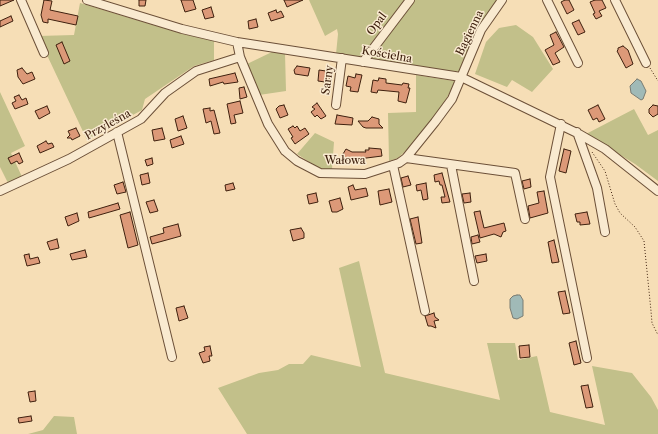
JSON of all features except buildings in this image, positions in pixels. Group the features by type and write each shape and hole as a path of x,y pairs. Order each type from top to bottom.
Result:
{"street":[{"path":"21,0 44,54"},
{"name":"Kościelna","path":"87,0 182,29 237,42 461,78 576,132 605,149 658,191"},
{"name":"Opal","path":"363,62 410,0"},
{"name":"Bagienna","path":"461,78 481,30 502,0"},
{"path":"546,0 578,63"},
{"path":"615,0 646,63"},
{"name":"Wałowa","path":"237,42 240,57 268,124 280,145 297,161 320,173 365,174 393,165 406,158 445,110 461,78"},
{"name":"Przyleśna","path":"0,191 69,159 141,119 165,93 196,71 240,57"},
{"name":"Sarny","path":"336,105 342,58"},
{"path":"561,124 550,177 588,358"},
{"path":"117,132 172,357"},
{"path":"576,132 597,188 605,232"},
{"path":"406,158 515,174 525,219"},
{"path":"393,165 424,312"},
{"path":"451,165 474,280"}],"path":[{"path":"646,63 658,81"},
{"path":"593,152 605,172 615,204 620,213 635,227 644,241 650,311 652,323 658,335"}],"shaded area":[{"path":"309,0 407,0 360,57 336,54 337,29 325,36"},
{"path":"413,0 498,0 461,70 454,73 369,59"},
{"path":"80,3 183,34 214,41 214,60 194,66 145,99 142,110 87,140 38,36 74,35"},
{"path":"516,25 533,37 553,69 532,92 512,80 507,87 475,74 486,42 499,28"},
{"path":"274,51 285,53 286,91 259,95 247,64"},
{"path":"416,75 454,81 454,84 441,109 418,139 398,158 389,161 388,113 416,112"},
{"path":"0,92 25,146 11,153 23,179 9,185 0,167"},
{"path":"634,109 648,135 658,130 658,181 635,164 586,134"},
{"path":"315,133 334,142 332,169 320,169 297,154"},
{"path":"359,261 385,373 500,400 487,343 515,343 518,360 537,356 550,412 605,425 592,366 632,373 651,397 658,410 658,434 247,434 218,388 259,373 278,370 289,364 303,364 311,355 361,367 339,268"},
{"path":"54,416 74,417 77,434 28,434 43,430"}],"water":[{"path":"637,79 641,81 646,91 643,99 641,100 631,93 630,86"},
{"path":"520,295 523,300 523,316 517,319 513,318 510,308 510,299"}]}
